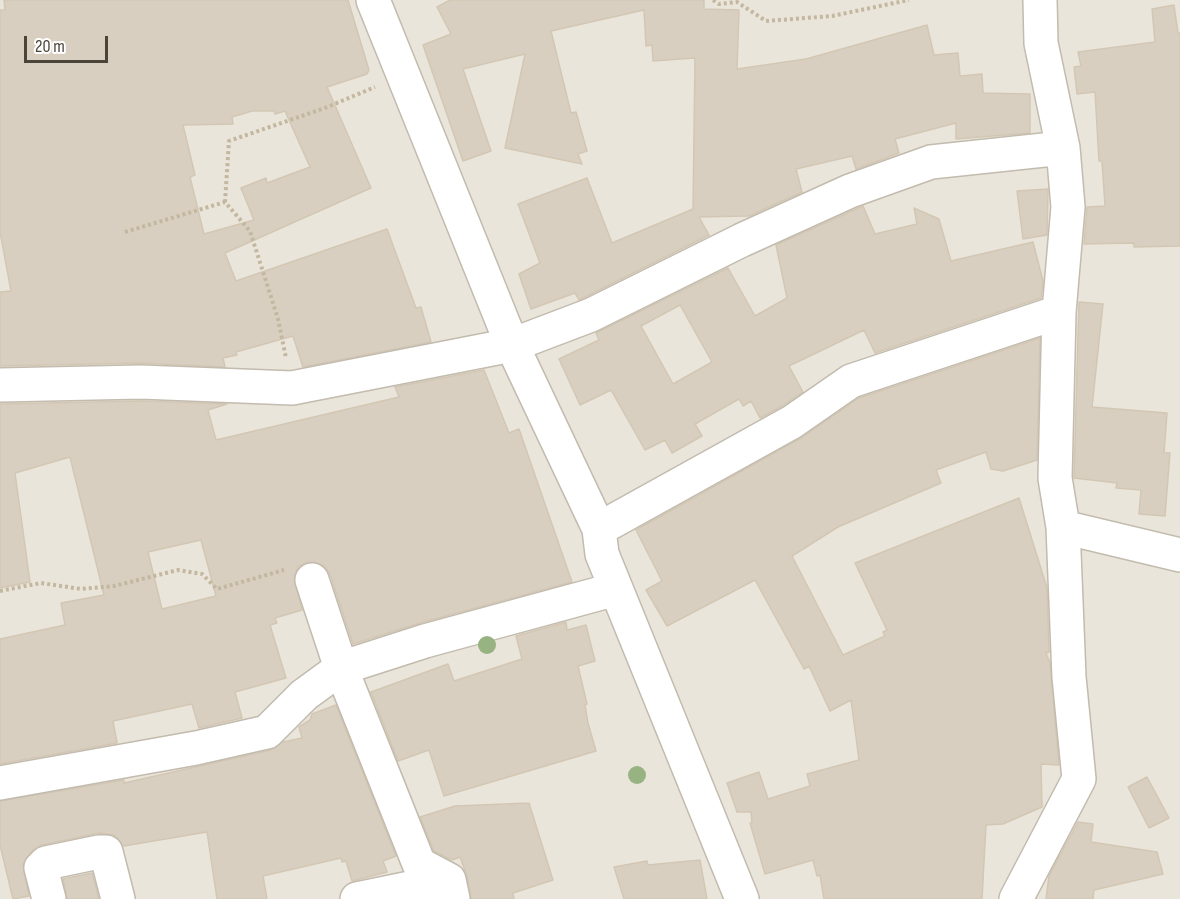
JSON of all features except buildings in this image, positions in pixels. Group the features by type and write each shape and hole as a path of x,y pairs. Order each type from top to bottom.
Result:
{"street":[{"path":"373,0 512,345 599,529 602,554 742,899"},
{"path":"1016,899 1078,779 1069,677 1063,527 1055,478 1059,312 1068,207 1063,148 1041,43 1040,0"},
{"path":"0,385 141,382 292,388 512,345 591,315 742,240 850,191 931,162 1063,148"},
{"path":"599,529 792,422 851,381 1059,312"},
{"path":"1063,527 1180,555"},
{"path":"312,580 341,668 420,864 451,889"},
{"path":"0,783 196,748 267,732 304,696 341,668 425,641 616,589"},
{"path":"49,899 41,868 46,863 99,852 106,852 118,899"},
{"path":"357,899 451,889"}],"path":[{"path":"713,0 719,4 737,2 766,21 832,16 909,0"},
{"path":"292,388 278,319 250,231 225,202 229,141 325,108 403,75"},
{"path":"125,232 225,202"},
{"path":"0,591 41,583 81,589 114,586 178,570 202,574 217,589 299,566 312,580"}],"shaded area":[{"path":"0,0 1180,0 1180,899 0,899"}]}
